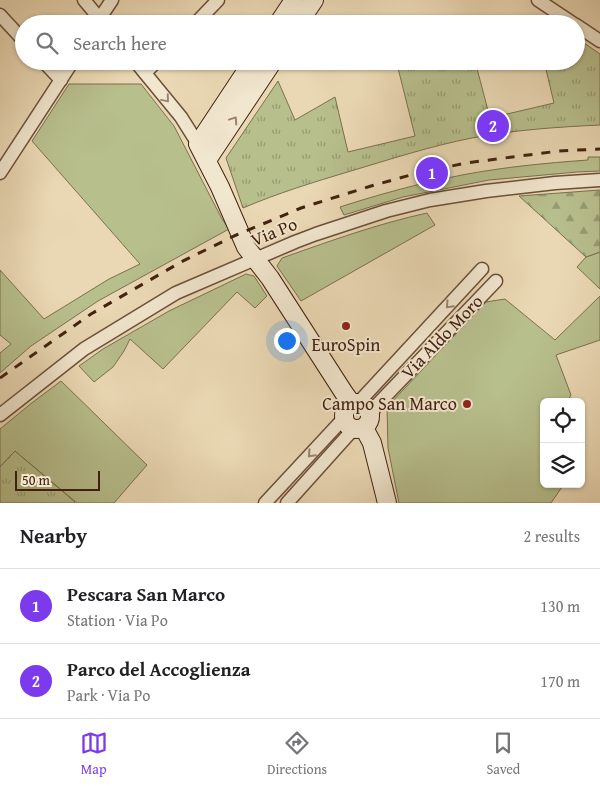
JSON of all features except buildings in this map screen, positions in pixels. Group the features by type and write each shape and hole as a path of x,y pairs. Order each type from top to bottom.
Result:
{"street":[{"path":"84,0 95,15"},
{"path":"104,15 112,0"},
{"path":"203,15 218,0"},
{"path":"284,15 294,0"},
{"path":"304,15 314,0"},
{"path":"538,0 561,15"},
{"path":"0,15 15,31"},
{"path":"585,31 600,41"},
{"path":"51,70 60,80"},
{"path":"0,173 66,70"},
{"path":"142,70 181,117 198,144 220,187 244,244 270,278 341,388 351,408 347,425 350,427 364,424"},
{"path":"145,73 148,70"},
{"path":"198,144 247,70"},
{"path":"207,160 267,70"},
{"name":"Via Po","path":"0,415 84,349 176,293 255,258 324,231 430,200 495,190 600,180"},
{"name":"Via Aldo Moro","path":"265,503 351,408 482,269"},
{"name":"Via Aldo Moro","path":"287,503 348,436 364,424 375,407 496,281"},
{"path":"351,408 366,406 368,409 364,424 372,443 387,503"}],"green space":[{"path":"585,44 600,54 600,125 520,131 457,141 323,179 243,208 226,158 278,81 295,120 335,97 348,152 415,136 398,70 477,70 490,118 554,103 546,70 585,70"},
{"path":"69,84 141,84 174,126 229,229 98,301 31,346 0,373 0,353 11,344 0,335 0,270 44,319 109,279 140,264 32,141"},
{"path":"588,157 600,157 600,171 489,180 403,197 344,215 340,207 401,189 462,175 588,160"},
{"path":"600,190 600,252 586,257 519,196"},
{"path":"427,213 435,225 301,301 277,266 282,258 336,239"},
{"path":"600,252 600,289 577,267 586,257"},
{"path":"246,274 254,276 267,296 255,308 237,292 163,369 130,339 113,367 94,382 79,366 103,349 169,311"},
{"name":"Campo San Marco","path":"600,296 600,340 556,355 571,395 569,398 540,398 540,488 561,488 551,503 399,503 388,448 387,407 486,302 505,299 555,340"},
{"path":"61,381 147,465 114,503 77,503 15,451 0,467 0,429"},
{"path":"15,451 75,502 0,503 0,467"}],"railway":[{"path":"0,378 91,314 181,262 234,236 301,208 418,173 466,163 559,151 600,149"}],"place":[{"name":"Parco del Accoglienza","path":"493,126"},
{"name":"Pescara San Marco","path":"432,173"},
{"name":"EuroSpin","path":"346,326"},
{"name":"Campo San Marco","path":"467,404"}]}
